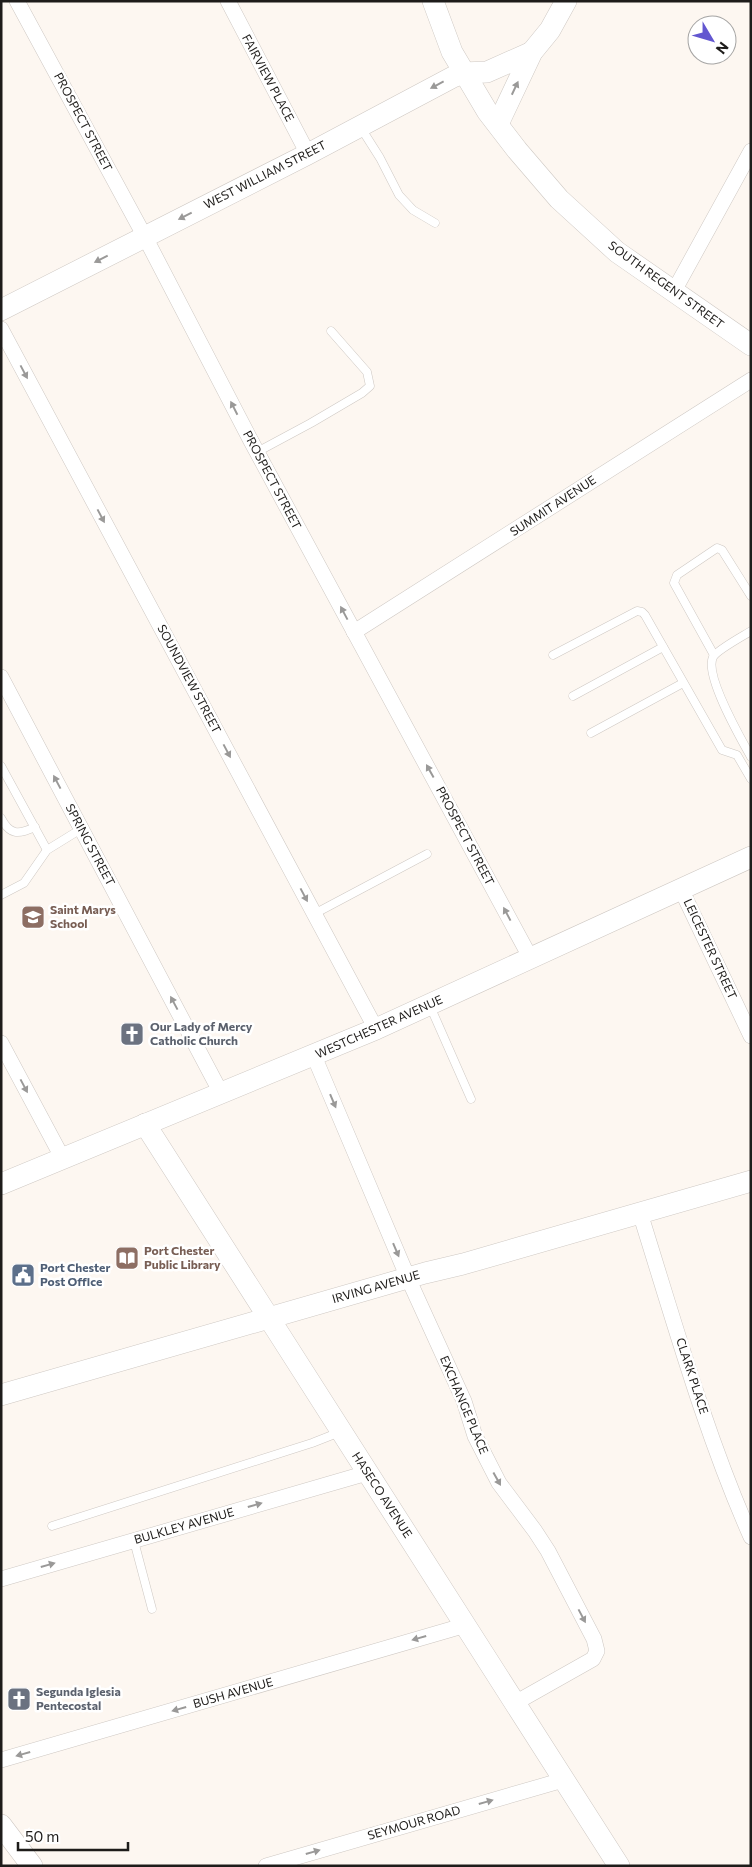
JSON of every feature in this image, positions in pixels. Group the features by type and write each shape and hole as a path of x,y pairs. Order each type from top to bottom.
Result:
{"street":[{"name":"PROSPECT STREET","path":"17,1 145,237 257,452 530,957"},
{"name":"FAIRVIEW PLACE","path":"228,1 308,154"},
{"name":"WEST WILLIAM STREET","path":"498,124 532,52 550,30 566,1"},
{"name":"SOUTH REGENT STREET","path":"437,3 452,52 487,110 517,150 560,199 617,252 751,345"},
{"name":"WEST WILLIAM STREET","path":"1,310 308,154 453,77 464,73 487,72 532,52"},
{"path":"674,291 751,151"},
{"name":"SOUNDVIEW STREET","path":"1,329 376,1029"},
{"name":"SUMMIT AVENUE","path":"354,632 751,380"},
{"name":"SPRING STREET","path":"1,677 221,1093"},
{"name":"WESTCHESTER AVENUE","path":"1,1184 314,1056 751,858"},
{"name":"LEICESTER STREET","path":"681,889 751,1036"},
{"path":"1,1043 63,1159"},
{"name":"EXCHANGE PLACE","path":"314,1056 408,1278 464,1401 475,1436 499,1484 536,1531 548,1551 591,1633 597,1651 593,1660 515,1703"},
{"name":"HASECO AVENUE","path":"145,1124 619,1866"},
{"name":"IRVING AVENUE","path":"2,1394 751,1181"},
{"name":"CLARK PLACE","path":"640,1213 693,1380 738,1507 751,1537"},
{"name":"BULKLEY AVENUE","path":"1,1579 367,1473"},
{"name":"BUSH AVENUE","path":"1,1760 466,1625"},
{"name":"SEYMOUR ROAD","path":"266,1866 563,1780"},
{"path":"2,1829 32,1866"}],"lane":[{"path":"360,126 380,158 399,196 413,210 435,223"},
{"path":"257,452 337,408 370,386 367,372 331,331"},
{"path":"714,655 674,583 674,579 717,548 722,550 751,596"},
{"path":"553,655 637,611 642,612 722,750 737,755 751,779"},
{"path":"751,631 714,655 711,663 717,690 751,757"},
{"path":"572,696 663,647"},
{"path":"591,733 682,683"},
{"path":"1,766 47,850"},
{"path":"1,818 6,828 16,832 22,833 35,827"},
{"path":"1,895 24,883 47,850 82,829"},
{"path":"314,914 427,854"},
{"path":"429,1004 471,1099"},
{"path":"52,1526 312,1443 341,1431"},
{"path":"134,1541 152,1609"}],"place":[{"name":"Saint Marys School","path":"33,917"},
{"name":"Our Lady of Mercy Catholic Church","path":"132,1034"},
{"name":"Port Chester Public Library","path":"127,1258"},
{"name":"Port Chester Post Office","path":"23,1275"},
{"name":"Segunda Iglesia Pentecostal","path":"19,1699"}]}
